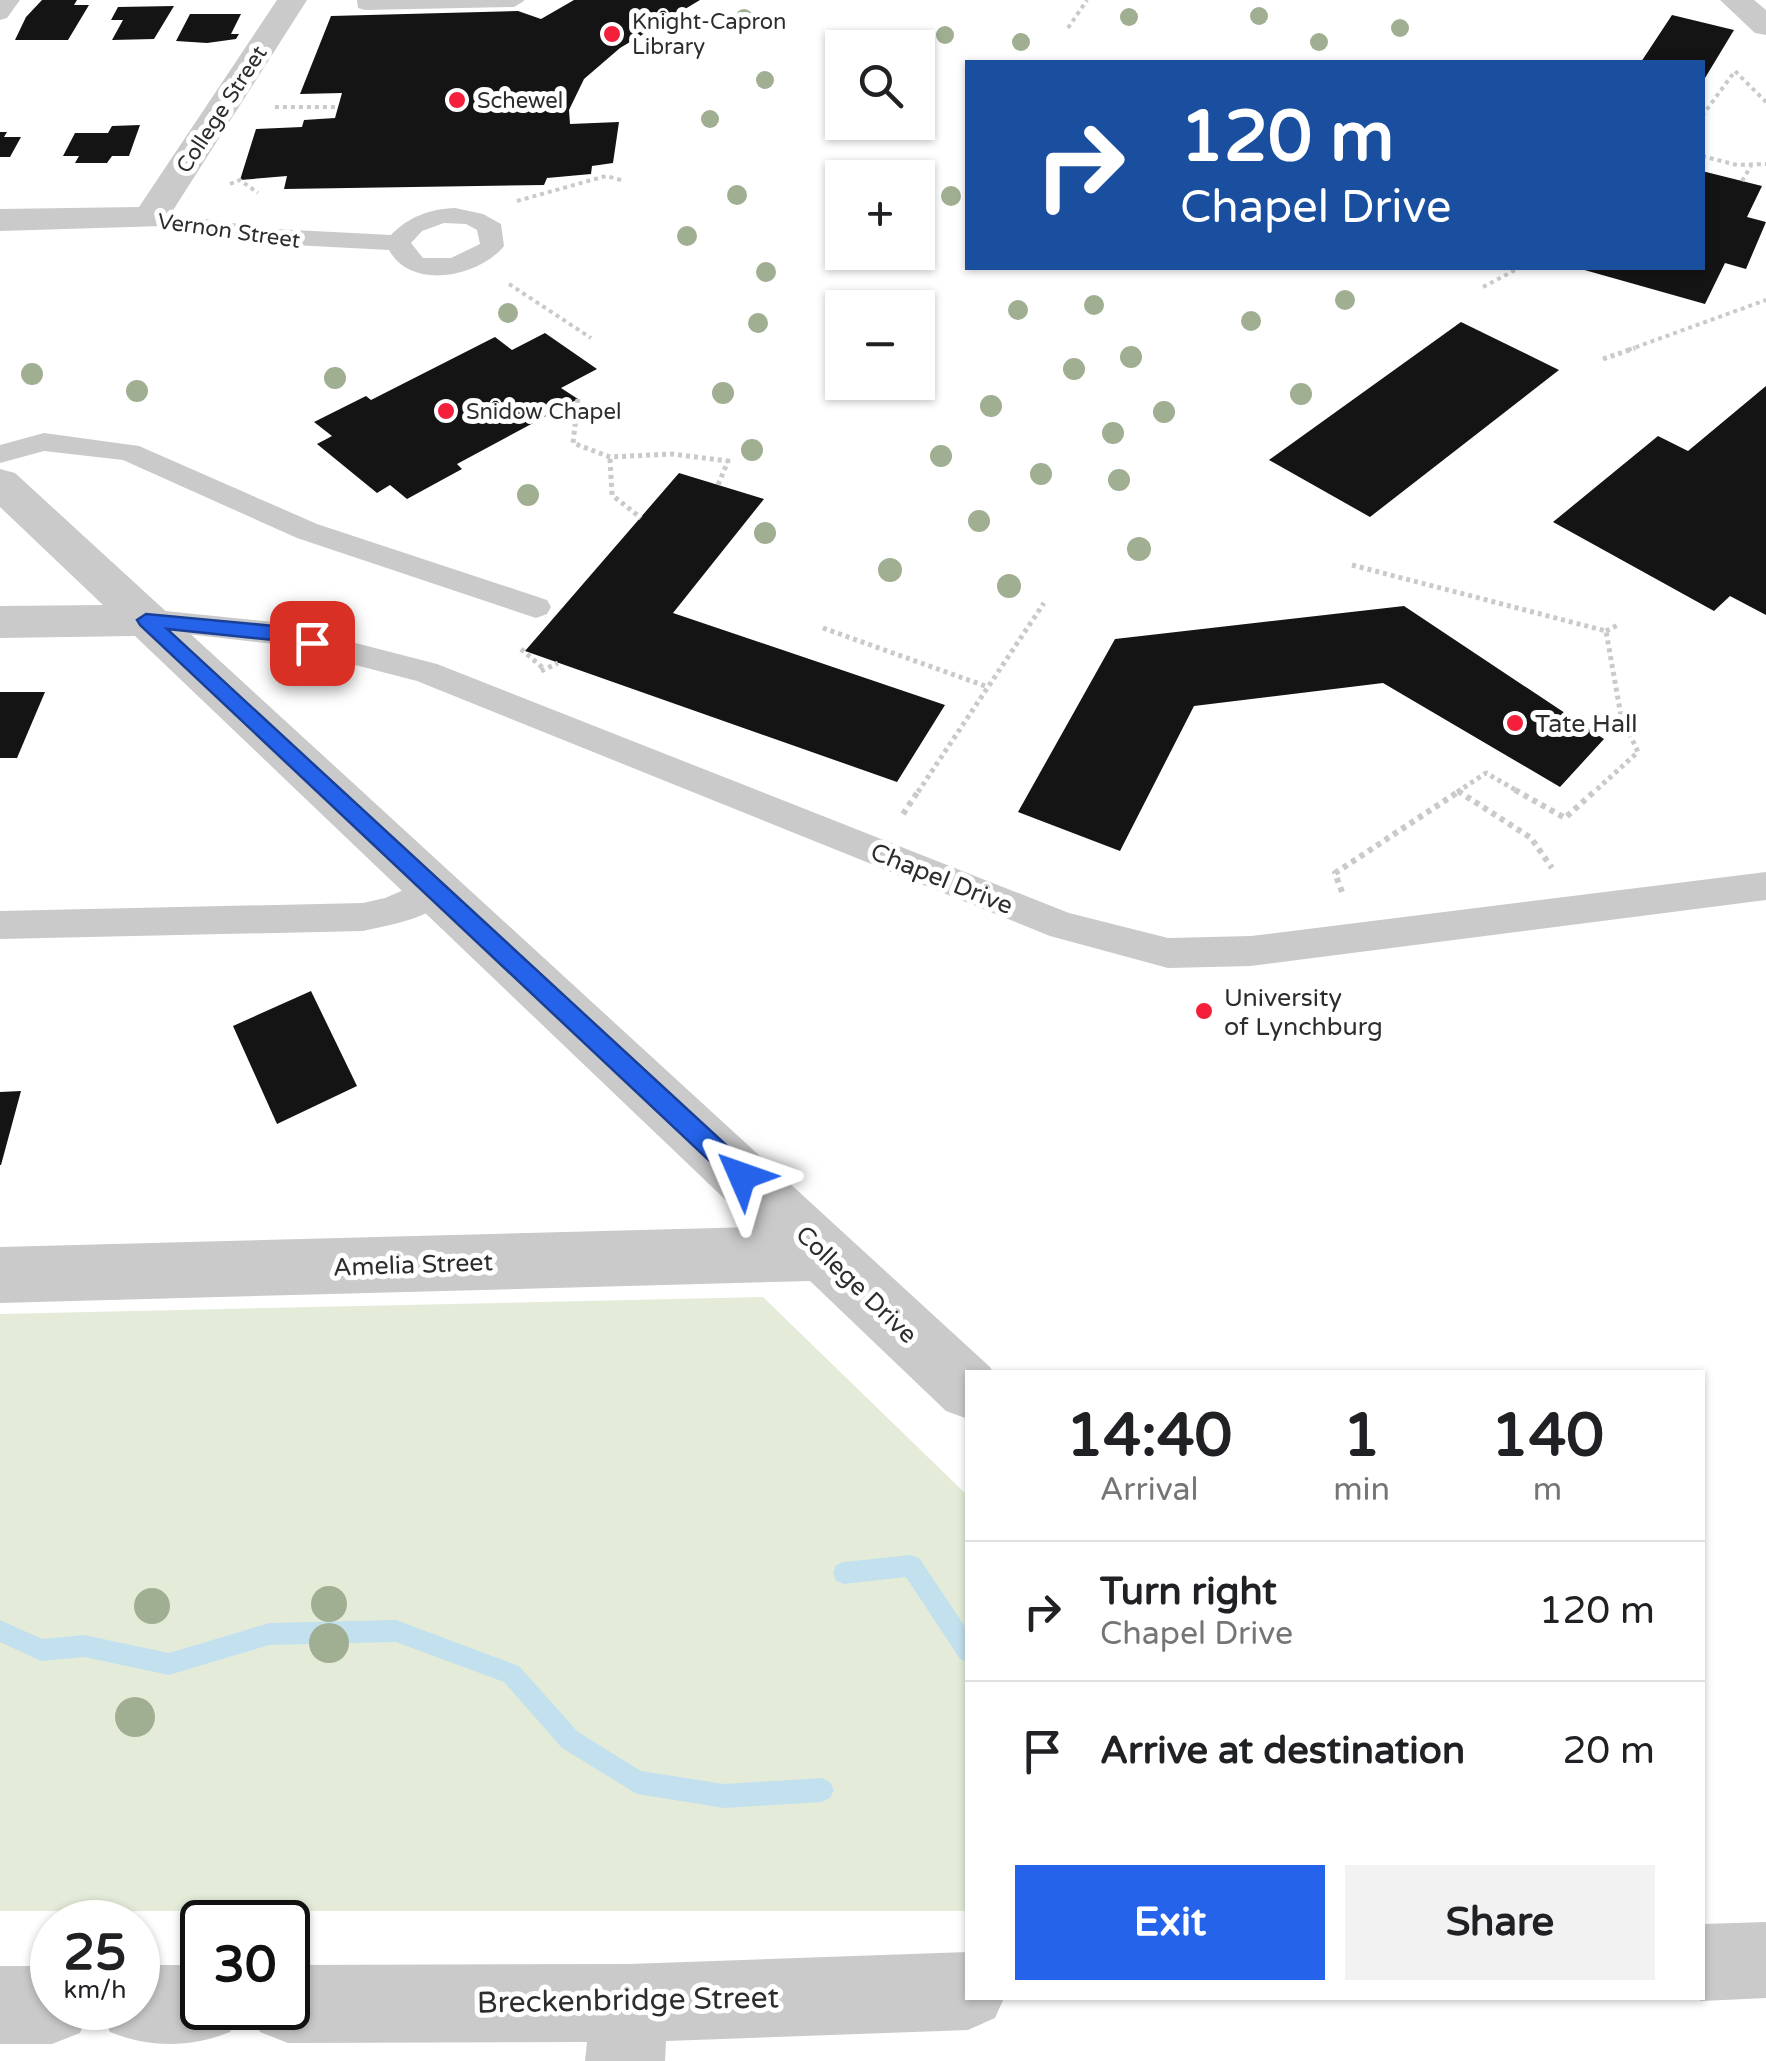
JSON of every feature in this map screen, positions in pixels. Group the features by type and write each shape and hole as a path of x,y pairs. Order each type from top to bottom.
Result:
{"street":[{"name":"College Street","path":"150,218 292,0"},
{"path":"1735,0 1766,26"},
{"name":"Vernon Street","path":"0,220 150,218"},
{"name":"College Drive","path":"0,482 965,1387"},
{"path":"0,622 146,620"},
{"name":"Amelia Street","path":"0,1275 826,1253"},
{"path":"1705,1963 1766,1960"},
{"name":"Breckenbridge Street","path":"310,2006 627,2032 965,1991"},
{"path":"0,2005 30,2005"}],"lane":[{"path":"0,14 10,0"},
{"path":"365,4 514,1 510,0"},
{"name":"Vernon Street","path":"150,218 221,233 340,244 398,242"},
{"path":"0,454 44,442 130,452 307,531 536,607"},
{"name":"Chapel Drive","path":"146,620 274,633 426,672 1063,926 1168,953 1251,951 1766,886"},
{"path":"0,925 362,917 392,911 436,890"}],"path":[{"path":"1068,28 1087,0"},
{"path":"1705,112 1734,71 1766,102"},
{"path":"287,107 338,107"},
{"path":"1705,157 1765,165"},
{"path":"1742,181 1752,165"},
{"path":"514,202 606,176 625,181"},
{"path":"1482,286 1515,270"},
{"path":"503,280 591,338"},
{"path":"1603,359 1766,300"},
{"path":"578,399 573,443 592,456 610,459 673,454 728,461 718,485"},
{"path":"610,459 612,495 640,518"},
{"path":"1352,566 1606,631 1618,625"},
{"path":"878,852 1044,603"},
{"path":"823,628 988,687"},
{"path":"1360,937 1335,873 1458,791 1486,773 1566,818 1638,752 1621,716 1606,631"},
{"path":"1458,791 1531,838 1565,886 1576,911"}],"green space":[{"path":"763,1297 965,1493 965,1911 310,1911 310,1900 180,1900 180,1911 160,1911 160,1900 30,1900 30,1911 0,1911 0,1314"}],"building":[{"path":"42,0 77,0 74,5 89,5 68,40 15,40 26,17"},
{"name":"Schewel","path":"574,0 700,0 620,48 584,79 569,110 570,124 619,122 613,163 592,166 591,174 547,178 544,185 284,189 287,176 240,180 256,129 302,127 304,120 335,118 342,93 300,94 331,16 518,11 541,19"},
{"path":"174,6 154,39 112,40 123,20 111,20 118,7"},
{"path":"190,14 241,14 231,34 239,34 236,39 207,43 176,41"},
{"path":"1672,15 1734,30 1705,78 1705,60 1642,60"},
{"path":"140,125 129,156 112,156 107,163 75,163 79,156 63,156 75,133 108,133 112,126"},
{"path":"0,132 7,132 4,137 21,137 10,157 0,157"},
{"path":"1705,172 1762,186 1747,217 1766,222 1746,269 1725,263 1705,304 1585,270 1705,270"},
{"path":"1461,322 1559,370 1370,517 1269,460"},
{"name":"Snidow Chapel","path":"545,333 597,369 561,388 578,399 457,464 462,469 407,499 390,485 377,493 317,444 332,436 314,422 366,396 371,400 495,337 512,350"},
{"path":"1766,386 1766,615 1730,596 1714,611 1553,522 1658,436 1688,451"},
{"path":"679,473 764,499 673,613 945,705 897,782 525,651"},
{"name":"Tate Hall","path":"1404,606 1604,739 1560,787 1383,683 1194,706 1120,851 1018,812 1115,639"},
{"path":"0,692 45,692 17,758 0,758"},
{"path":"311,991 357,1086 277,1124 233,1026"},
{"path":"21,1091 1,1165 0,1165 0,1092"}],"waterway":[{"path":"844,1573 911,1566 965,1647"},
{"path":"0,1631 41,1650 84,1646 169,1664 269,1634 396,1631 511,1674 570,1740 637,1782 724,1796 822,1790"}],"place":[{"name":"Knight-Capron Library","path":"612,34"},
{"name":"Schewel","path":"457,100"},
{"name":"Snidow Chapel","path":"446,411"},
{"name":"Tate Hall","path":"1515,723"},
{"name":"University of Lynchburg","path":"1204,1011"}],"route":[{"path":"312,643 274,633 146,620 742,1176"}]}
